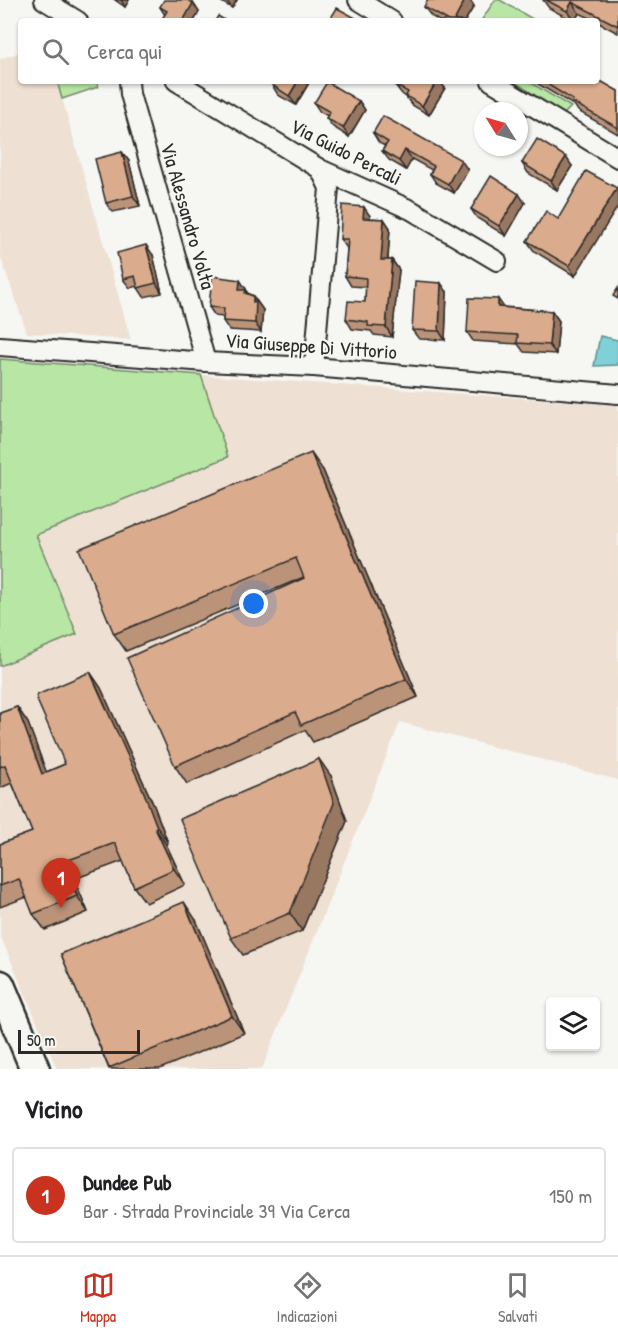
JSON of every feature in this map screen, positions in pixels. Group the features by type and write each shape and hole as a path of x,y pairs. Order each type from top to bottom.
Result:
{"main road":[{"path":"0,985 35,1069"}],"street":[{"path":"44,0 73,18"},
{"path":"358,0 387,18"},
{"name":"Via Alessandro Volta","path":"129,84 129,91 206,362"},
{"name":"Via Guido Percali","path":"181,84 320,169 411,210 497,261"},
{"path":"496,84 618,158"},
{"path":"314,367 329,188 320,169"},
{"name":"Via Giuseppe Di Vittorio","path":"0,346 206,362 314,367 618,394"}],"shaded area":[{"path":"18,53 18,84 58,84 131,340 27,333 0,255 0,59"},
{"path":"201,375 618,405 618,780 400,722 262,1069 57,1069 0,935 0,666 77,634 36,536 227,457"}],"green space":[{"path":"495,0 500,0 531,18 483,18"},
{"path":"58,84 98,84 98,87 62,99"},
{"path":"518,84 533,84 571,107 564,114"},
{"path":"0,359 201,375 228,457 36,535 77,634 0,666"}],"water":[{"path":"600,336 618,340 618,365 594,366"}],"building":[{"path":"164,0 188,0 193,3 185,18 163,18 167,11 160,7"},
{"path":"428,0 465,0 456,18 444,18 424,7"},
{"path":"546,0 618,0 618,26 572,2 567,11"},
{"path":"337,8 355,18 331,18"},
{"path":"600,81 618,91 618,128 572,102 573,100 547,84 600,84"},
{"path":"272,84 296,84 289,96"},
{"path":"326,84 330,84 359,101 343,128 326,118 330,112 314,103"},
{"path":"435,84 422,106 406,96 408,92 395,85"},
{"path":"383,116 461,160 448,184 430,174 434,166 405,150 399,161 382,151 388,142 373,133"},
{"path":"537,139 566,157 551,181 522,163"},
{"path":"122,152 133,196 106,203 95,159"},
{"path":"586,171 617,188 569,266 527,241 546,211 558,219"},
{"path":"491,176 519,194 499,226 471,209"},
{"path":"342,205 364,207 363,218 384,219 381,260 392,260 386,327 368,326 368,322 346,319 348,301 365,302 366,278 345,276 348,239 340,239"},
{"path":"146,245 156,283 138,288 135,276 123,279 117,253"},
{"path":"212,276 240,280 239,290 246,290 245,293 253,296 253,302 256,301 255,323 223,321 224,308 209,307"},
{"path":"415,281 441,283 439,331 412,330"},
{"path":"618,288 618,299 613,296"},
{"path":"469,298 498,299 498,307 552,311 549,345 517,343 518,335 467,332"},
{"path":"311,453 406,679 301,725 295,712 175,766 127,658 304,578 296,558 114,634 79,549"},
{"path":"90,672 143,790 157,827 155,828 174,869 134,887 115,843 63,862 77,896 33,914 19,879 0,886 0,844 32,832 5,765 0,767 0,713 17,707 42,774 65,764 37,700 37,695"},
{"path":"319,759 334,803 290,913 231,938 180,819"},
{"path":"184,902 232,1016 109,1068 61,954"}],"place":[{"name":"Dundee Pub","path":"61,908"}]}
